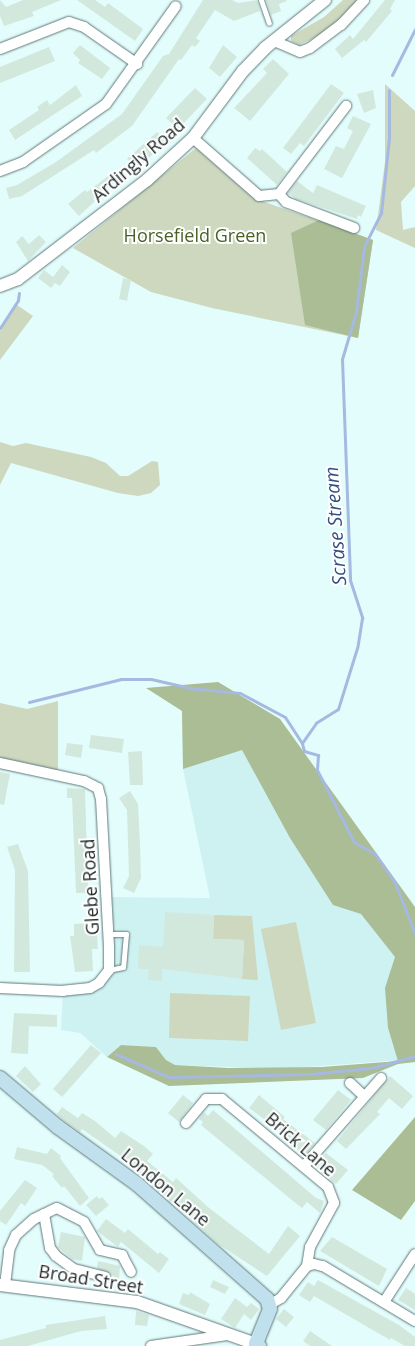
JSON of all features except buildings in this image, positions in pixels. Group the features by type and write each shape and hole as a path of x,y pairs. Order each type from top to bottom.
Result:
{"main road":[{"name":"London Lane","path":"0,1078 58,1127 137,1184 261,1292 269,1305"},
{"path":"258,1345 269,1305"}],"street":[{"name":"Ardingly Road","path":"0,286 18,279 148,180 193,138 243,71 274,41 325,0"},
{"path":"274,41 300,52 310,48 341,25 364,0"},
{"path":"0,171 23,162 106,104 176,6"},
{"path":"0,49 69,22 84,27 136,64"},
{"path":"193,138 259,196 279,194 346,106"},
{"path":"279,194 286,202 354,228"},
{"name":"Glebe Road","path":"0,763 84,781 98,788 101,799 109,934 108,970"},
{"path":"0,988 80,991 99,983 108,970"},
{"path":"304,1166 381,1078"},
{"path":"350,1083 364,1096"},
{"name":"Brick Lane","path":"186,1123 206,1099 222,1099 328,1188 334,1203 310,1247 307,1266"},
{"path":"2,1285 13,1240 26,1224 57,1208 78,1217 90,1227 100,1250 122,1255 131,1272"},
{"path":"44,1214 50,1248 56,1256 74,1268 105,1277"},
{"path":"384,1302 415,1254"},
{"path":"269,1305 281,1298 307,1266 324,1266 415,1321"},
{"name":"Broad Street","path":"2,1285 137,1302 258,1345"},
{"path":"151,1346 227,1335"}],"lane":[{"path":"261,0 270,23"},
{"path":"108,970 123,967 126,934 109,934"}],"shaded area":[{"path":"218,682 280,719 400,909 415,1059 280,1069 175,1065 166,1060 156,1047 121,1045 107,1057 80,1033 61,1030 63,991 80,991 105,976 107,897 210,898 183,769 182,710"}],"green space":[{"path":"343,0 358,0 325,33 299,45 291,41 291,36 324,17"},
{"path":"385,84 415,111 415,186 401,202 403,230 415,227 415,248 376,230 385,162"},
{"name":"Horsefield Green","path":"196,148 253,198 373,240 358,338 212,308 151,292 73,248"},
{"path":"319,220 373,240 358,338 305,325 291,233"},
{"path":"17,305 33,316 0,360 0,331"},
{"path":"0,442 13,446 26,443 91,457 106,463 120,476 128,476 152,461 158,462 160,485 151,493 138,496 118,493 11,463 0,485"},
{"path":"218,682 280,719 415,907 415,1062 398,1064 363,1078 169,1086 107,1057 121,1045 156,1047 166,1060 175,1065 228,1068 322,1067 398,1061 388,1028 385,988 395,957 361,914 333,905 290,838 242,750 183,769 182,711 146,688"},
{"path":"58,701 58,771 0,759 0,703 27,709"},
{"path":"214,915 252,916 258,980 242,979 244,940 213,939"},
{"path":"296,922 316,1023 281,1030 261,929"},
{"path":"170,993 250,996 248,1041 169,1038"},
{"path":"415,1117 415,1201 401,1220 352,1190"}],"waterway":[{"name":"Scrase Stream","path":"392,75 415,29"},
{"name":"Scrase Stream","path":"389,90 389,138 381,213 364,247 356,312 342,359 350,580 362,618 357,648 338,709 316,723 302,743 304,751 318,755 317,770 354,842 375,854 395,883 415,934"},
{"path":"0,328 18,300 19,293"},
{"path":"29,702 121,679 151,679 189,688 240,693 285,717 302,743"},
{"path":"116,1054 169,1077 310,1074 371,1068 415,1056"}]}
